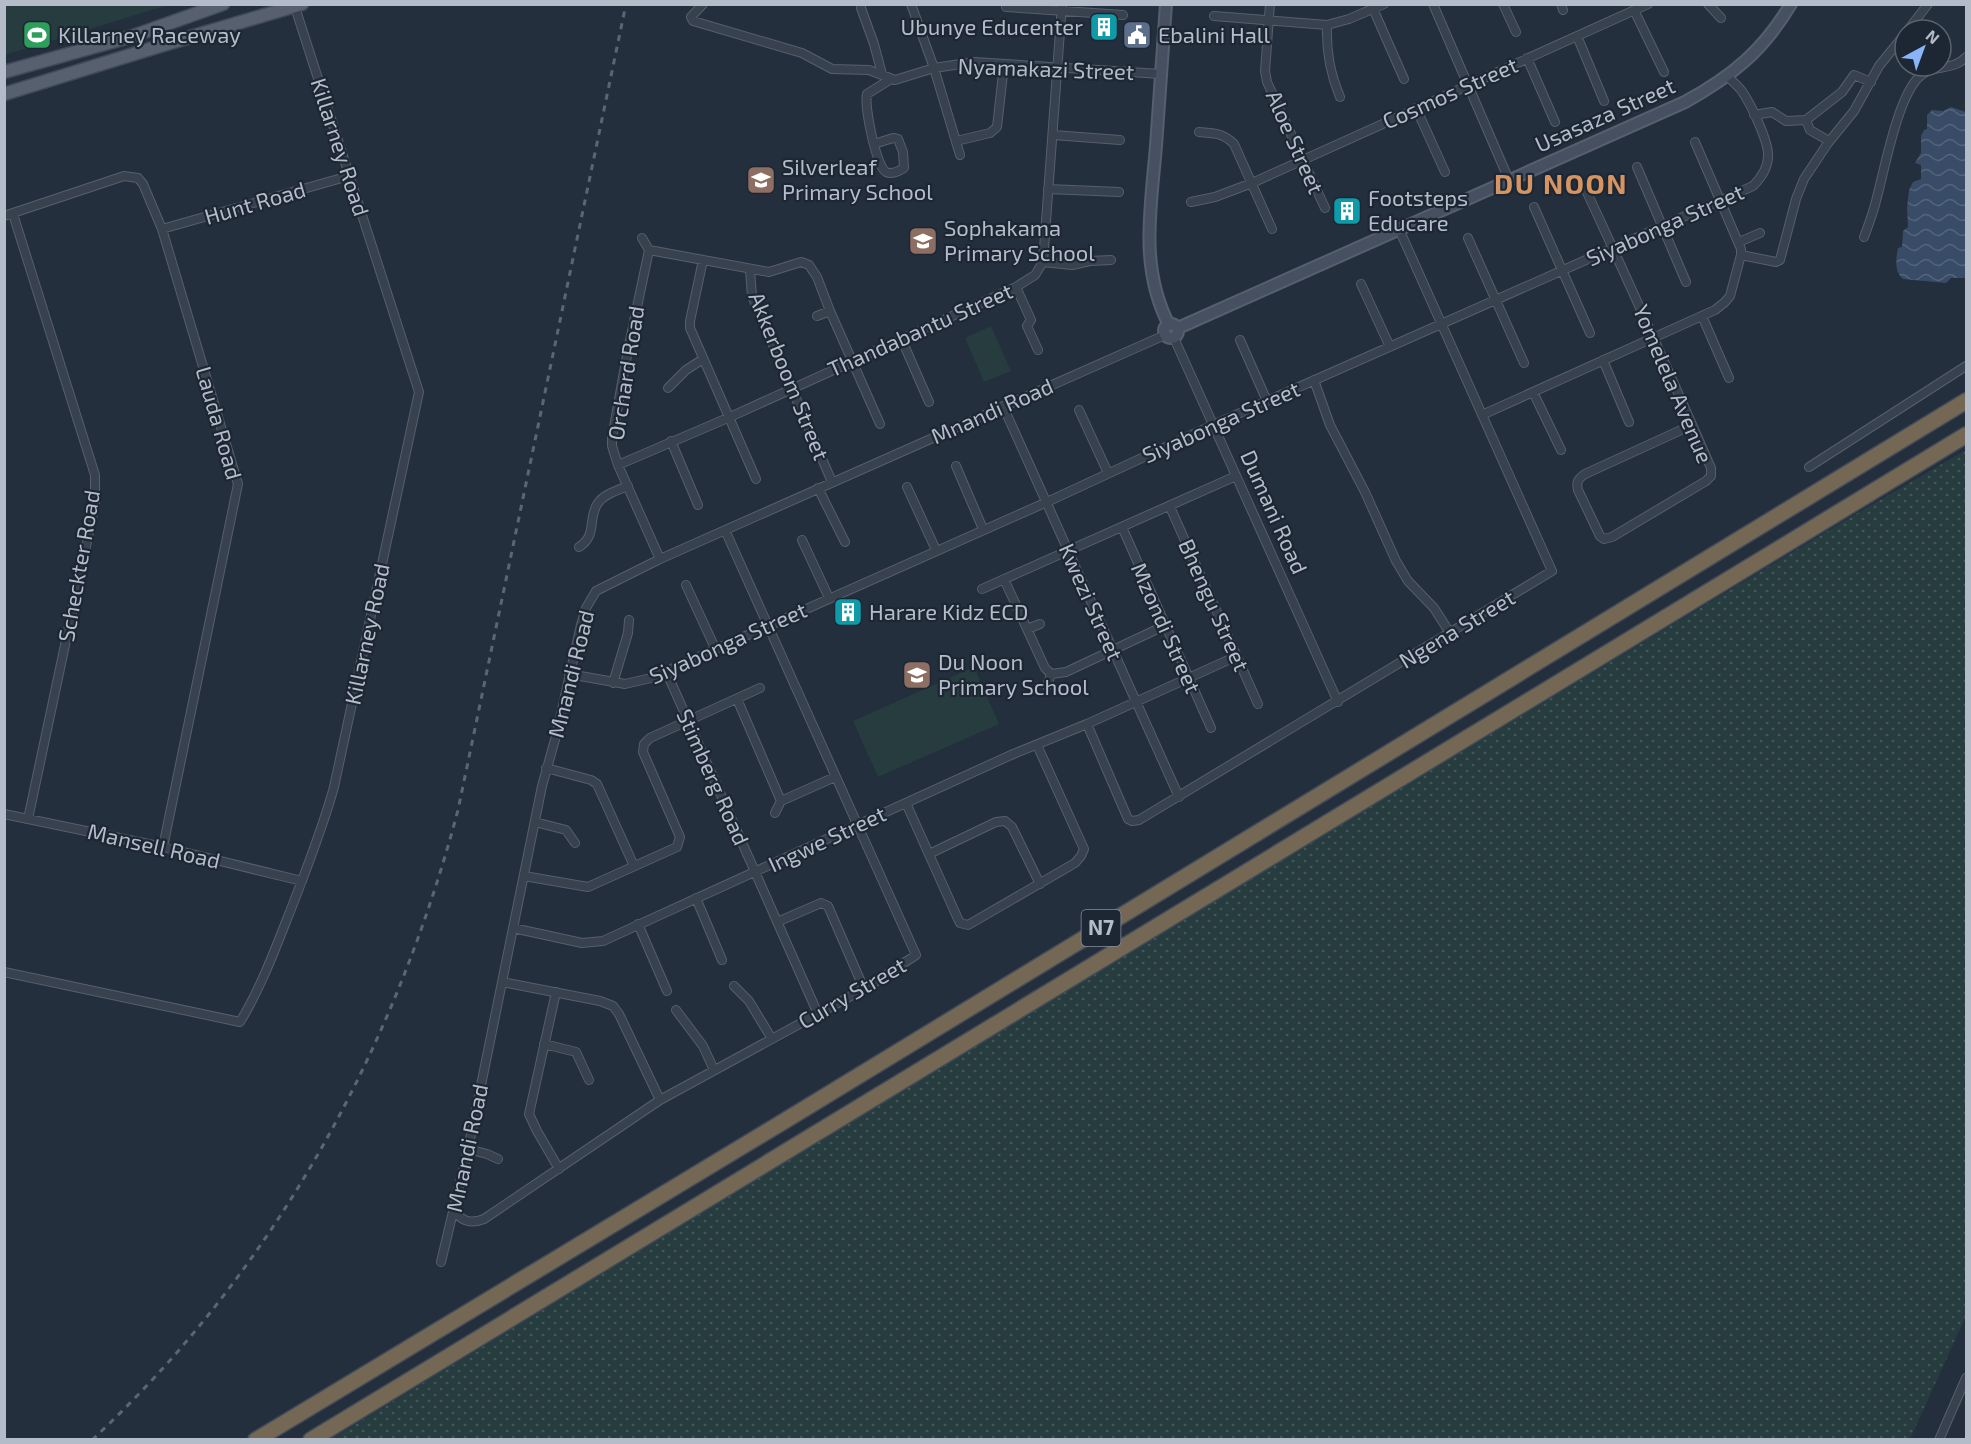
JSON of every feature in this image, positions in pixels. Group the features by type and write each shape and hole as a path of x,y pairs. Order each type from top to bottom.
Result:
{"highway":[{"name":"N7","path":"256,1440 1966,401"},
{"name":"N7","path":"311,1440 1966,435"},
{"path":"1943,449 1956,450 1966,444"}],"main road":[{"path":"4,72 121,39 222,4"},
{"path":"4,94 297,5"}],"street":[{"path":"703,4 692,17 693,21 802,53 832,69 869,69 894,80"},
{"path":"911,4 934,68 960,155"},
{"name":"Dumani Road","path":"1166,4 1149,241 1154,288 1159,306 1338,702"},
{"name":"Aloe Street","path":"1270,4 1266,77 1325,208"},
{"path":"1214,16 1327,25 1384,4"},
{"path":"1433,4 1466,85 1509,180"},
{"path":"1503,4 1516,32"},
{"name":"Cosmos Street","path":"1191,202 1215,197 1252,183 1466,85 1635,12 1648,4"},
{"path":"1708,4 1721,18"},
{"name":"Usasaza Street","path":"1172,331 1685,102 1727,76 1764,43 1791,4"},
{"path":"1917,18 1928,4"},
{"name":"Killarney Road","path":"4,972 240,1022 265,973 303,881 324,821 334,787 419,392 349,176 297,5"},
{"path":"1372,7 1404,79"},
{"path":"861,8 882,74"},
{"path":"1062,8 1042,262 1072,265 1111,260"},
{"path":"1006,9 1062,8 1123,15"},
{"path":"1635,12 1664,72"},
{"path":"1327,25 1331,74 1340,97"},
{"path":"1577,36 1604,101"},
{"path":"1742,255 1771,261 1780,260 1800,188 1829,141 1854,111 1879,66 1893,49"},
{"path":"1864,237 1877,200 1897,122 1913,84 1922,74 1958,65 1966,57"},
{"path":"1527,58 1555,122"},
{"name":"Nyamakazi Street","path":"874,144 867,117 866,96 868,92 894,80 934,68 974,62 1161,74"},
{"path":"956,141 990,133 997,127 1004,65"},
{"path":"1754,115 1772,112 1786,121 1806,120 1842,93 1854,75 1870,82"},
{"name":"Siyabonga Street","path":"569,674 625,684 638,682 666,671 1753,186 1758,182 1766,166 1768,150 1741,90 1727,76"},
{"path":"1416,108 1445,172"},
{"path":"1806,120 1809,130 1829,141"},
{"path":"1199,132 1218,133 1229,139 1240,154 1272,229"},
{"path":"1053,135 1120,140"},
{"path":"893,138 898,139 903,152 904,168 891,173 884,171 874,144 893,138"},
{"path":"1482,415 1702,316 1728,300 1742,255 1739,242 1695,142"},
{"path":"1637,167 1686,282"},
{"name":"Lauda Road","path":"4,216 124,176 138,178 143,184 162,230 238,484 238,494 163,847"},
{"name":"Hunt Road","path":"162,230 349,176"},
{"name":"Yomelela Avenue","path":"1584,186 1613,248 1692,425 1711,468 1709,479 1612,537 1604,539 1596,532 1578,490 1577,482 1585,474 1692,425"},
{"path":"1048,189 1119,192"},
{"path":"1534,207 1590,333"},
{"name":"Scheckter Road","path":"13,214 95,476 96,488 95,504 28,819"},
{"name":"Ngena Street","path":"1087,724 1128,819 1136,821 1338,702 1552,571 1399,229"},
{"path":"1739,242 1760,233"},
{"path":"642,238 649,250 750,270 769,272 801,262 810,265 880,424"},
{"path":"1468,238 1524,363"},
{"name":"Orchard Road","path":"649,250 612,430 612,446 618,465 660,559"},
{"path":"703,260 690,321 692,333 756,479"},
{"name":"Thandabantu Street","path":"618,465 730,417 1016,287 1035,275 1042,262"},
{"name":"Akkerboom Street","path":"750,270 752,296 832,482"},
{"path":"1360,284 1390,347"},
{"path":"1016,287 1031,320 1028,326 1038,350"},
{"path":"817,316 830,311"},
{"path":"1702,316 1728,378"},
{"name":"Mnandi Road","path":"441,1262 468,1149 546,768 556,736 586,608 596,591 660,559 1172,331"},
{"path":"901,338 929,402"},
{"path":"1240,340 1267,401"},
{"path":"668,388 686,370 703,359"},
{"path":"1604,360 1629,422"},
{"path":"1809,467 1966,366"},
{"path":"1314,380 1330,425 1407,581 1434,608 1450,633"},
{"path":"1533,392 1561,450"},
{"name":"Kwezi Street","path":"1003,406 1179,797"},
{"path":"1079,410 1108,473"},
{"path":"671,441 698,505"},
{"path":"956,466 983,529"},
{"path":"982,589 1236,476"},
{"path":"579,548 589,540 598,502 628,486"},
{"path":"818,488 844,542"},
{"path":"907,488 936,550"},
{"name":"Bhengu Street","path":"1170,507 1258,704"},
{"name":"Mzondi Street","path":"1122,527 1211,728"},
{"name":"Curry Street","path":"454,1211 465,1221 477,1222 499,1210 660,1100 864,989 916,955 856,826 725,530"},
{"path":"802,540 829,598"},
{"path":"1004,579 1045,668 1051,674 1059,675 1164,626"},
{"path":"686,585 715,648"},
{"path":"613,682 629,620"},
{"path":"1027,629 1040,624"},
{"name":"Ingwe Street","path":"513,928 590,943 603,941 1237,656"},
{"name":"Stimberg Road","path":"666,671 818,1014"},
{"path":"1047,686 1051,674"},
{"path":"524,876 585,887 673,849 679,844 680,837 642,747 650,738 760,688"},
{"path":"737,699 782,801"},
{"path":"906,803 958,919 964,925 1075,863 1084,849 1037,745"},
{"path":"546,768 591,780 597,784 634,866"},
{"path":"775,813 782,801 835,777"},
{"name":"Mansell Road","path":"4,814 163,847 303,881"},
{"path":"929,854 996,822 1005,821 1012,827 1040,884"},
{"path":"535,822 563,828 575,843"},
{"path":"696,898 722,960"},
{"path":"777,922 821,903 828,906 864,989"},
{"path":"638,924 667,991"},
{"path":"502,982 600,1001 613,1006 660,1100"},
{"path":"734,986 749,1001 772,1039"},
{"path":"555,992 530,1114 537,1131 560,1169"},
{"path":"676,1010 703,1046 714,1070"},
{"path":"544,1044 576,1052 589,1080"},
{"path":"468,1149 487,1154 498,1160"},
{"path":"1939,1440 1966,1378"}],"green space":[{"name":"Killarney Raceway","path":"5,4 168,4 168,5 5,55"},
{"path":"991,326 1011,371 984,382 965,338"},
{"path":"1966,450 1966,1316 1910,1439 331,1439 1185,919 1854,515"},
{"path":"974,667 999,724 878,777 853,721"}],"water":[{"path":"1951,107 1966,112 1966,278 1951,278 1946,283 1903,279 1896,265 1898,248 1902,247 1903,231 1908,227 1909,190 1913,182 1921,179 1921,165 1915,163 1921,153 1921,136 1927,129 1927,115 1932,110 1943,111"}],"railway":[{"path":"92,1440 157,1374 217,1304 271,1229 320,1151 362,1070 400,986 432,899 458,810 626,4"}],"place":[{"name":"Ubunye Educenter","path":"1104,27"},
{"name":"Killarney Raceway","path":"37,35"},
{"name":"Ebalini Hall","path":"1137,35"},
{"name":"Silverleaf Primary School","path":"761,180"},
{"name":"Footsteps Educare","path":"1347,211"},
{"name":"Sophakama Primary School","path":"923,241"},
{"name":"Harare Kidz ECD","path":"848,612"},
{"name":"Du Noon Primary School","path":"917,675"}],"district":[{"name":"DU NOON","path":"1561,184"}]}
